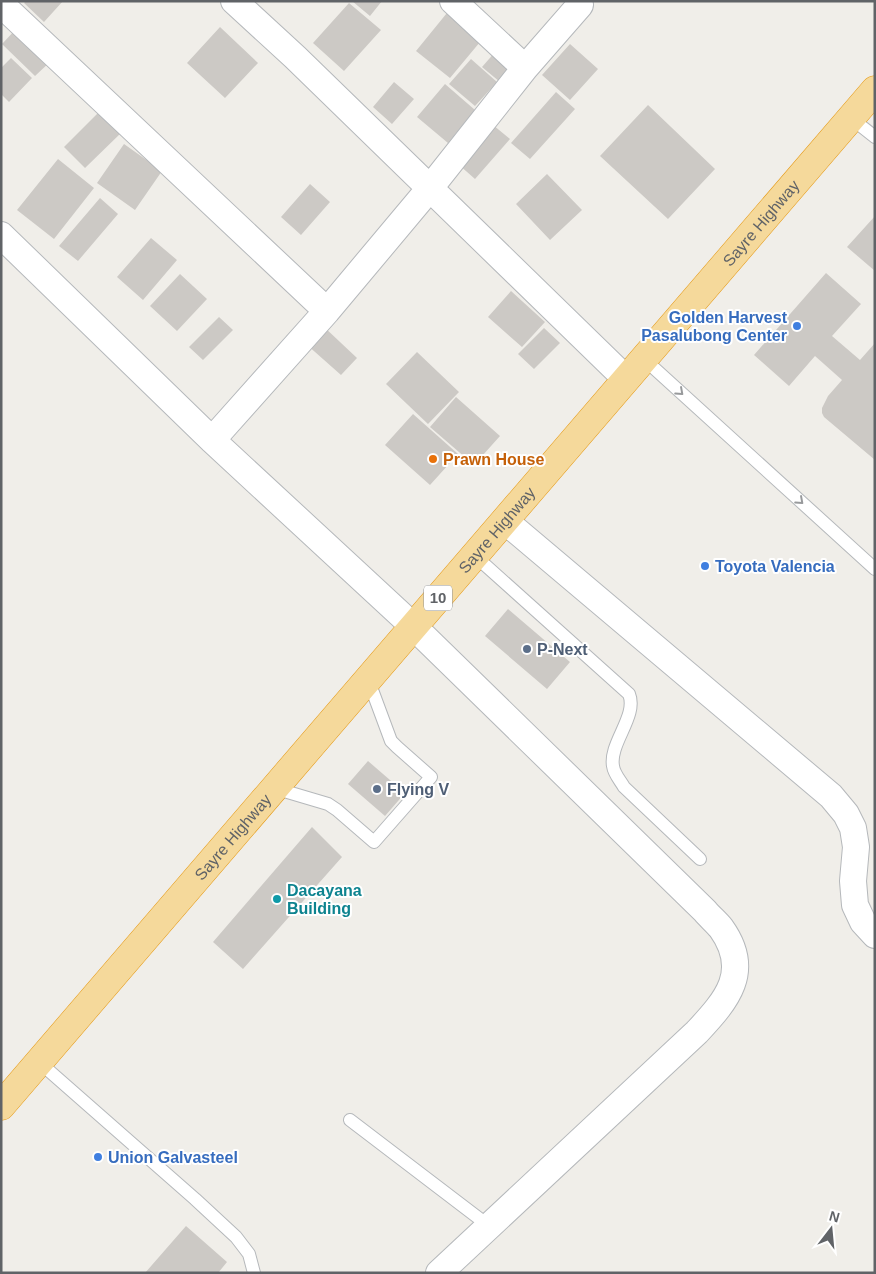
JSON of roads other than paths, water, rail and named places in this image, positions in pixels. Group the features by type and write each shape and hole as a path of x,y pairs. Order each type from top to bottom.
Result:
{"highway":[{"name":"Sayre Highway","path":"1,1106 875,90"}],"street":[{"path":"234,1 296,57 626,380"},
{"path":"453,1 525,68"},
{"path":"1,4 327,311"},
{"path":"212,440 327,311 430,188 525,68 580,5"},
{"path":"1,235 212,440 414,626 705,911 720,928 730,944 735,961 734,980 726,998 713,1015 439,1273"},
{"path":"504,521 831,796 846,814 853,828 856,847 853,881 855,905 863,922 875,935"}],"lane":[{"path":"851,118 875,137"},
{"path":"644,359 875,570"},
{"path":"474,556 629,694 632,700 630,709 613,756 613,766 617,776 624,787 700,859"},
{"path":"274,788 328,804 374,842 431,777 391,741 368,679"},
{"path":"38,1062 236,1237 249,1254 254,1273"},
{"path":"350,1120 490,1226"}],"place":[{"name":"Golden Harvest Pasalubong Center","path":"797,326"},
{"name":"Prawn House","path":"433,459"},
{"name":"Toyota Valencia","path":"705,566"},
{"name":"P-Next","path":"527,649"},
{"name":"Flying V","path":"377,789"},
{"name":"Dacayana Building","path":"277,899"},
{"name":"Union Galvasteel","path":"98,1157"}]}
